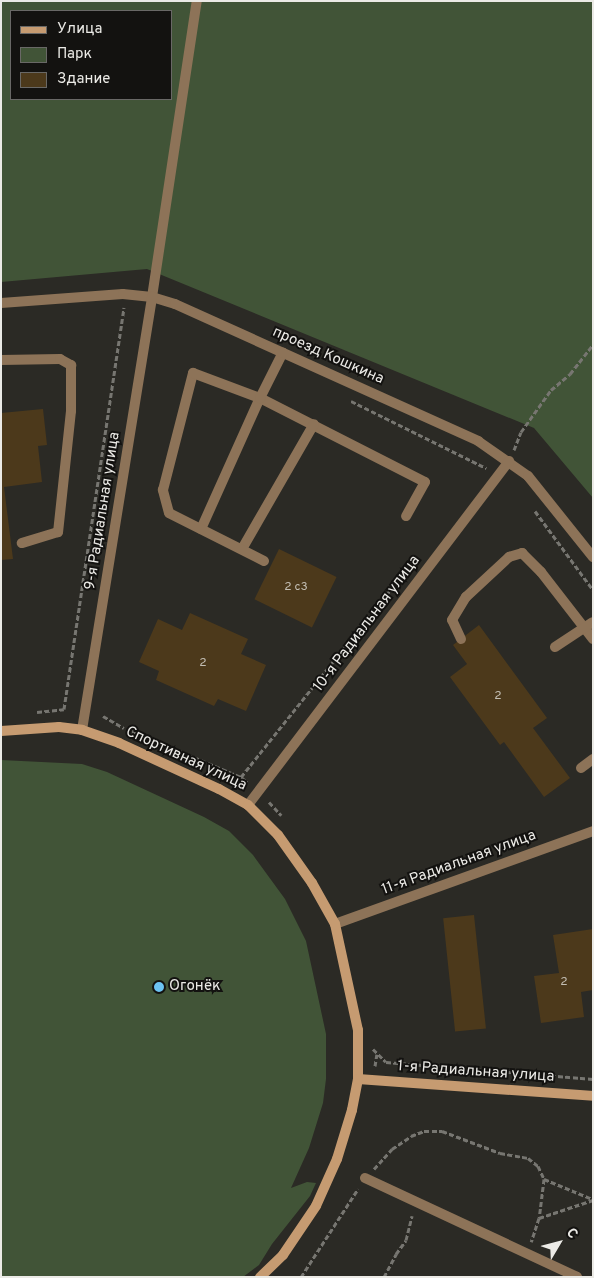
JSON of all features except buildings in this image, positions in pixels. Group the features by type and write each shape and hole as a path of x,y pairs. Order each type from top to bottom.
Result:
{"main road":[{"name":"Спортивная улица","path":"1,731 59,727 82,730 127,747 219,788 248,805 278,835 312,883 335,924 358,1030 358,1079 352,1110 337,1159 316,1206 284,1255 260,1277"},
{"name":"1-я Радиальная улица","path":"358,1079 593,1096"}],"street":[{"name":"9-я Радиальная улица","path":"82,730 150,311 197,1"},
{"name":"проезд Кошкина","path":"1,303 123,294 152,297 175,304 478,441 528,476 545,494 593,557"},
{"path":"201,529 282,352"},
{"path":"1,360 60,359 71,365 71,411 58,532 22,544"},
{"path":"264,561 169,513 163,490 193,373 260,398 425,482 406,516"},
{"path":"242,549 314,424"},
{"name":"10-я Радиальная улица","path":"248,805 509,461"},
{"path":"461,639 452,620 466,597 509,557 522,553 541,572 583,629 593,639"},
{"path":"555,647 593,622"},
{"path":"581,768 593,758"},
{"name":"11-я Радиальная улица","path":"335,924 593,831"},
{"path":"365,1178 577,1277"}],"path":[{"path":"64,709 124,307"},
{"path":"115,308 124,307 150,311"},
{"path":"509,461 521,432 551,390 570,374 593,345"},
{"path":"346,399 498,475"},
{"path":"481,476 487,469"},
{"path":"532,507 593,590"},
{"path":"241,777 395,584"},
{"path":"371,1045 386,1062 593,1079"},
{"path":"301,1277 365,1178 392,1149 411,1136 424,1131 442,1131 500,1153 528,1158 538,1166 544,1179 539,1218 528,1253"},
{"path":"544,1179 593,1200"},
{"path":"539,1218 593,1200"},
{"path":"384,1277 406,1240 416,1203"}],"green space":[{"path":"1,1 593,1 593,498 534,428 147,269 1,282"},
{"name":"Огонёк","path":"1,760 82,764 107,772 204,817 229,831 253,855 285,899 306,941 326,1034 326,1079 323,1103 309,1148 291,1188 307,1182 316,1183 310,1196 272,1244 259,1265 243,1277 1,1277"}],"place":[{"name":"Огонёк","path":"159,987"}]}
